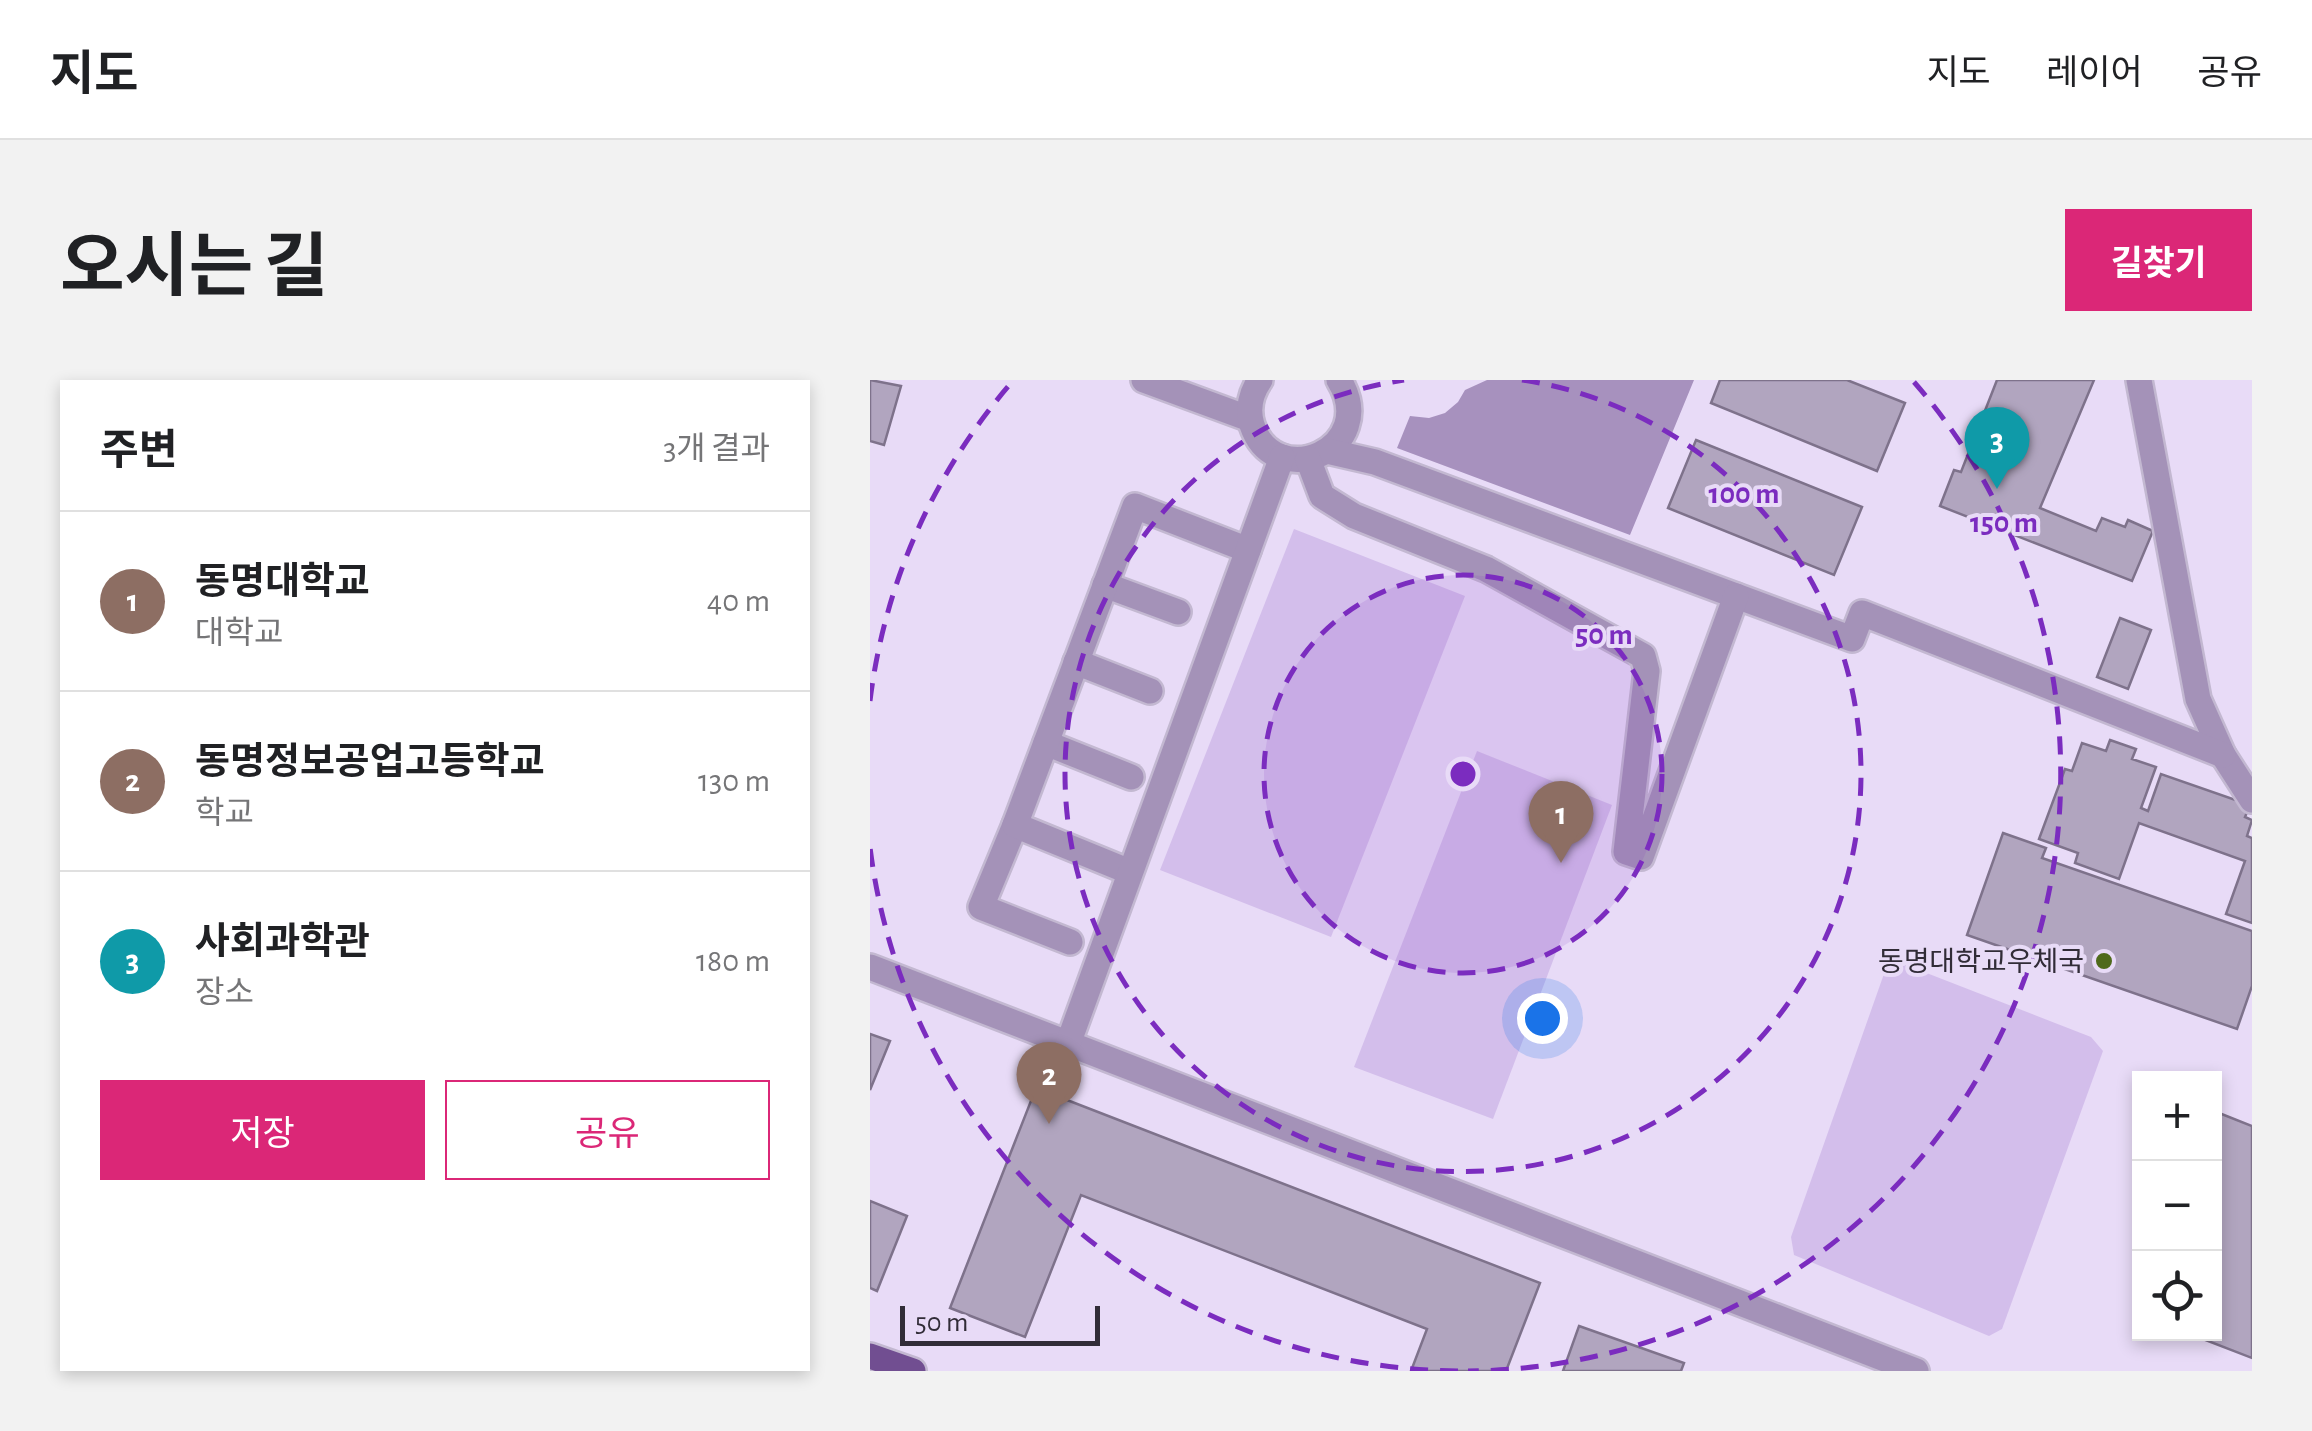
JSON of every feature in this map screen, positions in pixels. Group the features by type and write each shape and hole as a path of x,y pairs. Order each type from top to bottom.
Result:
{"main road":[{"path":"870,1356 914,1371"}],"street":[{"path":"1144,380 1250,419"},
{"path":"1260,380 1250,402 1250,419 1267,448 1306,456 1368,460 1852,639 1862,613 2224,754"},
{"path":"1339,380 1348,396 1347,427 1354,444 1368,460"},
{"path":"2139,380 2198,699 2224,754 2252,800"},
{"path":"1068,1044 1248,550 1306,456 1339,441 1347,427"},
{"path":"1306,456 1322,496 1354,516 1486,569 1643,656 1647,671 1626,852 1642,857 1736,596"},
{"path":"1070,942 981,908 1135,506 1248,550"},
{"path":"1105,585 1178,612"},
{"path":"1076,662 1150,691"},
{"path":"1046,743 1131,777"},
{"path":"1015,825 1130,872"},
{"path":"870,967 1916,1371"}],"shaded area":[{"path":"1487,380 1694,380 1630,535 1397,448 1410,416 1429,418 1445,413 1465,390"},
{"path":"1294,529 1465,596 1331,937 1160,870"},
{"path":"1477,751 1612,805 1493,1119 1354,1067"},
{"path":"1906,965 2091,1037 2103,1051 2002,1329 1989,1336 1794,1255 1791,1237 1885,971"}],"building":[{"path":"870,380 901,386 884,445 870,441"},
{"path":"1720,380 1847,380 1905,403 1877,471 1711,403"},
{"path":"1997,380 2094,380 2040,508 2096,531 2102,518 2125,527 2128,520 2153,531 2132,581 1940,506 1954,470 1961,472"},
{"path":"1696,440 1862,507 1834,575 1668,508"},
{"path":"2120,618 2151,630 2128,689 2097,677"},
{"path":"2110,740 2136,749 2132,759 2156,767 2141,808 2148,811 2161,774 2250,805 2245,817 2252,820 2247,836 2252,838 2252,923 2226,914 2245,861 2139,823 2119,879 2075,863 2078,853 2039,839 2065,769 2072,771 2082,743 2106,751"},
{"path":"2003,833 2046,848 2042,858 2252,931 2252,986 2237,1029 1967,935"},
{"path":"870,1034 890,1041 870,1090"},
{"path":"1036,1088 1540,1283 1506,1371 1411,1371 1427,1329 1081,1195 1025,1337 950,1308"},
{"path":"2222,1114 2252,1126 2252,1358 2208,1341 2222,1341"},
{"path":"870,1201 907,1216 877,1291 870,1288"},
{"path":"1579,1326 1684,1363 1681,1371 1563,1371"}],"place":[{"name":"사회과학관","path":"1997,489"},
{"name":"동명대학교","path":"1561,863"},
{"name":"동명대학교우체국","path":"2104,961"},
{"name":"동명정보공업고등학교","path":"1049,1124"}]}
